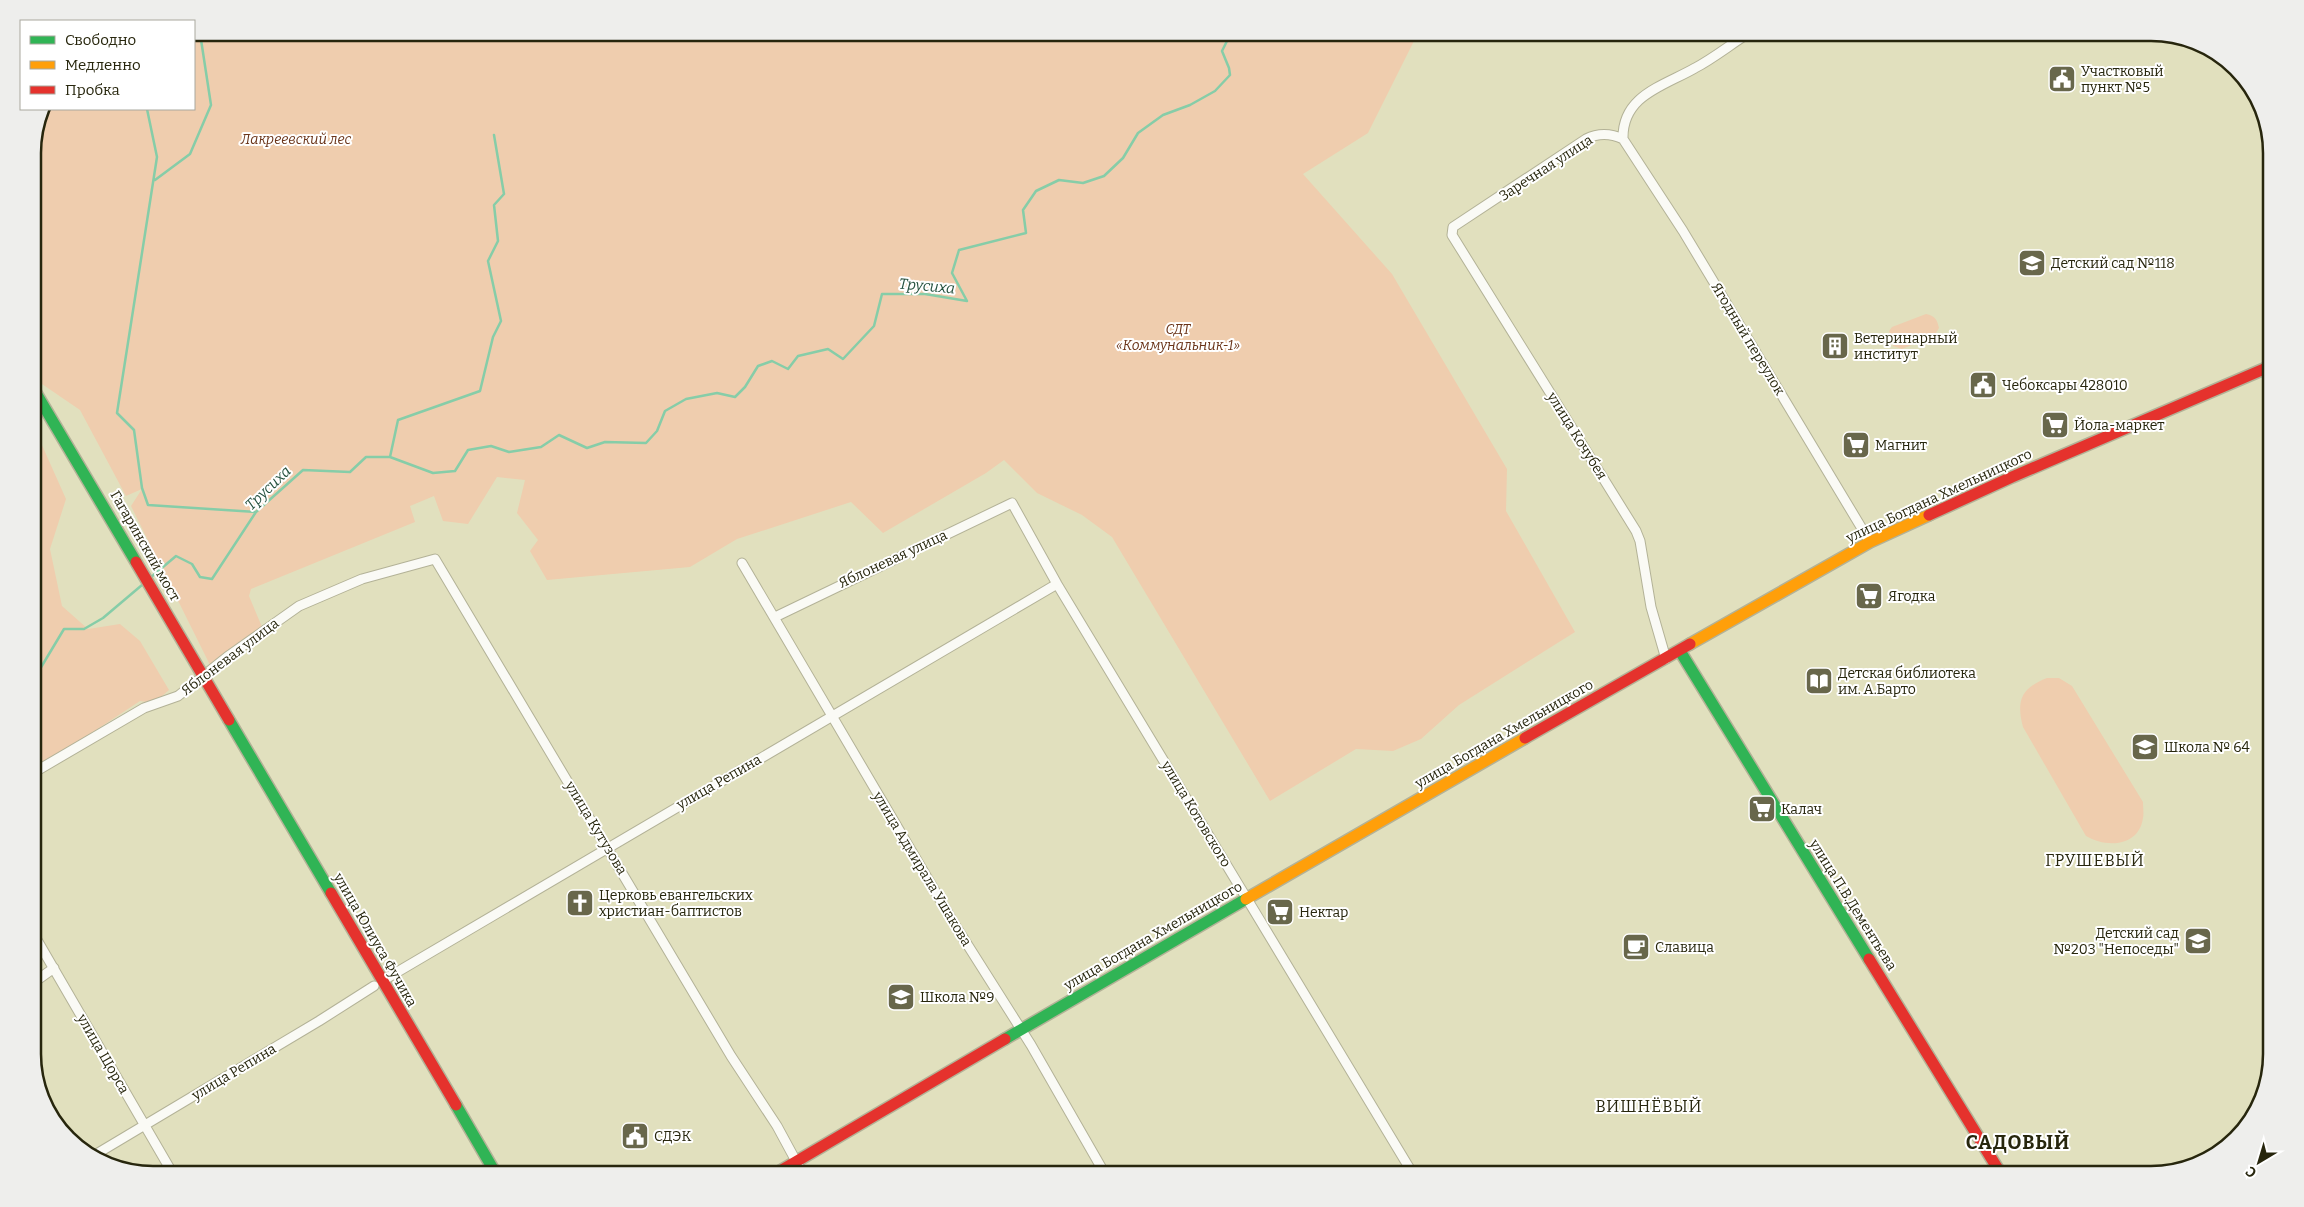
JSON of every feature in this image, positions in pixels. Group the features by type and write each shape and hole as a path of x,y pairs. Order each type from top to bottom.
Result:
{"main road":[{"name":"улица Богдана Хмельницкого","path":"789,1166 1493,756 1870,542 2012,477 2263,369"},
{"name":"Гагаринский мост","path":"41,402 225,722"},
{"name":"Гагаринский мост","path":"41,420 225,722"},
{"name":"улица П.В.Дементьева","path":"1680,651 1996,1166"},
{"name":"улица Юлиуса Фучика","path":"225,722 378,983 481,1166"},
{"name":"улица Юлиуса Фучика","path":"378,983 491,1166"}],"street":[{"path":"1623,139 1624,122 1628,113 1648,92 1696,68 1736,41"},
{"name":"Заречная улица","path":"1453,227 1586,139 1594,135 1609,134 1623,139"},
{"name":"Ягодный переулок","path":"1623,139 1683,231 1870,542"},
{"name":"улица Кочубея","path":"1453,227 1452,235 1636,530 1640,541 1651,607 1666,659"},
{"name":"улица Котовского","path":"1012,503 1057,584 1408,1166"},
{"name":"Яблоневая улица","path":"775,617 1012,503"},
{"name":"Яблоневая улица","path":"41,768 144,708 178,696 227,656 299,606 362,579 435,559"},
{"name":"улица Кутузова","path":"435,559 731,1056 777,1126 798,1166"},
{"name":"улица Адмирала Ушакова","path":"742,563 955,925 1100,1166"},
{"name":"улица Репина","path":"100,1152 320,1021 378,983 1057,584"},
{"name":"улица Щорса","path":"41,946 168,1166"},
{"path":"41,977 54,968"}],"green space":[{"path":"195,41 1414,41 1368,133 1303,174 1392,274 1507,469 1506,511 1575,632 1459,705 1421,739 1393,751 1356,749 1270,801 1112,537 1082,515 1037,493 1004,460 986,473 883,533 851,502 737,539 690,567 547,580 530,551 538,540 517,513 525,480 497,477 468,524 443,521 434,496 410,506 415,522 251,589 249,596 262,627 211,667 131,506 142,489 126,496 80,410 41,383 41,146 45,125 50,110 195,110"},
{"path":"1926,314 1934,317 1937,322 1939,328 1934,336 1902,349 1893,346 1889,331 1892,327"},
{"path":"41,443 66,499 50,549 62,606 88,629 120,624 140,641 169,690 154,703 140,701 41,766"},
{"path":"2047,678 2059,678 2072,686 2143,802 2143,816 2140,828 2128,840 2112,843 2094,840 2086,836 2023,727 2020,710 2023,696 2031,686"}],"waterway":[{"path":"155,180 190,154 211,105 201,41"},
{"name":"Трусиха","path":"150,578 176,556 192,564 200,577 212,579 256,512 303,470 350,472 366,457 390,457 433,473 455,471 468,450 491,446 509,452 541,447 559,435 587,448 605,442 646,443 657,431 665,411 686,399 717,393 735,397 745,387 758,366 772,361 788,369 798,356 828,349 843,359 874,326 882,294 925,294 967,301 952,273 959,250 1026,233 1023,210 1036,191 1059,180 1083,183 1104,176 1123,158 1138,133 1163,115 1190,105 1215,91 1230,75 1222,51 1227,41"},
{"path":"147,110 157,157 117,413 134,430 142,488 148,505 256,512"},
{"path":"390,457 398,420 480,391 493,337 501,321 488,261 498,241 494,205 504,194 494,135"},
{"name":"Трусиха","path":"41,667 64,629 84,629 103,618 142,585"}],"traffic: fast":[{"path":"41,402 136,562"},
{"path":"1680,651 1869,959"},
{"path":"229,720 331,893"},
{"path":"1005,1039 1246,899"},
{"path":"456,1105 491,1166"}],"traffic: slow":[{"path":"1690,644 1870,542 1929,515"},
{"path":"1246,899 1525,738"}],"traffic: jam":[{"path":"1929,515 2012,477 2263,369"},
{"path":"136,562 229,720"},
{"path":"1525,738 1690,644"},
{"path":"331,893 456,1105"},
{"path":"1869,959 1996,1166"},
{"path":"789,1166 1005,1039"}],"place":[{"name":"Участковый пункт №5","path":"2062,79"},
{"name":"Детский сад №118","path":"2032,263"},
{"name":"Ветеринарный институт","path":"1835,346"},
{"name":"Чебоксары 428010","path":"1983,385"},
{"name":"Йола-маркет","path":"2055,425"},
{"name":"Магнит","path":"1856,445"},
{"name":"Ягодка","path":"1869,596"},
{"name":"Детская библиотека им. А.Барто","path":"1819,681"},
{"name":"Школа № 64","path":"2145,747"},
{"name":"Калач","path":"1762,809"},
{"name":"Церковь евангельских христиан-баптистов","path":"580,903"},
{"name":"Нектар","path":"1280,912"},
{"name":"Детский сад №203 \"Непоседы\"","path":"2198,941"},
{"name":"Славица","path":"1636,947"},
{"name":"Школа №9","path":"901,997"},
{"name":"СДЭК","path":"635,1136"}],"district":[{"name":"ГРУШЕВЫЙ","path":"2095,860"},
{"name":"ВИШНЁВЫЙ","path":"1649,1106"},
{"name":"САДОВЫЙ","path":"2018,1142"}],"park label":[{"name":"Лакреевский лес","path":"296,139"},
{"name":"СДТ «Коммунальник-1»","path":"1178,338"}]}
